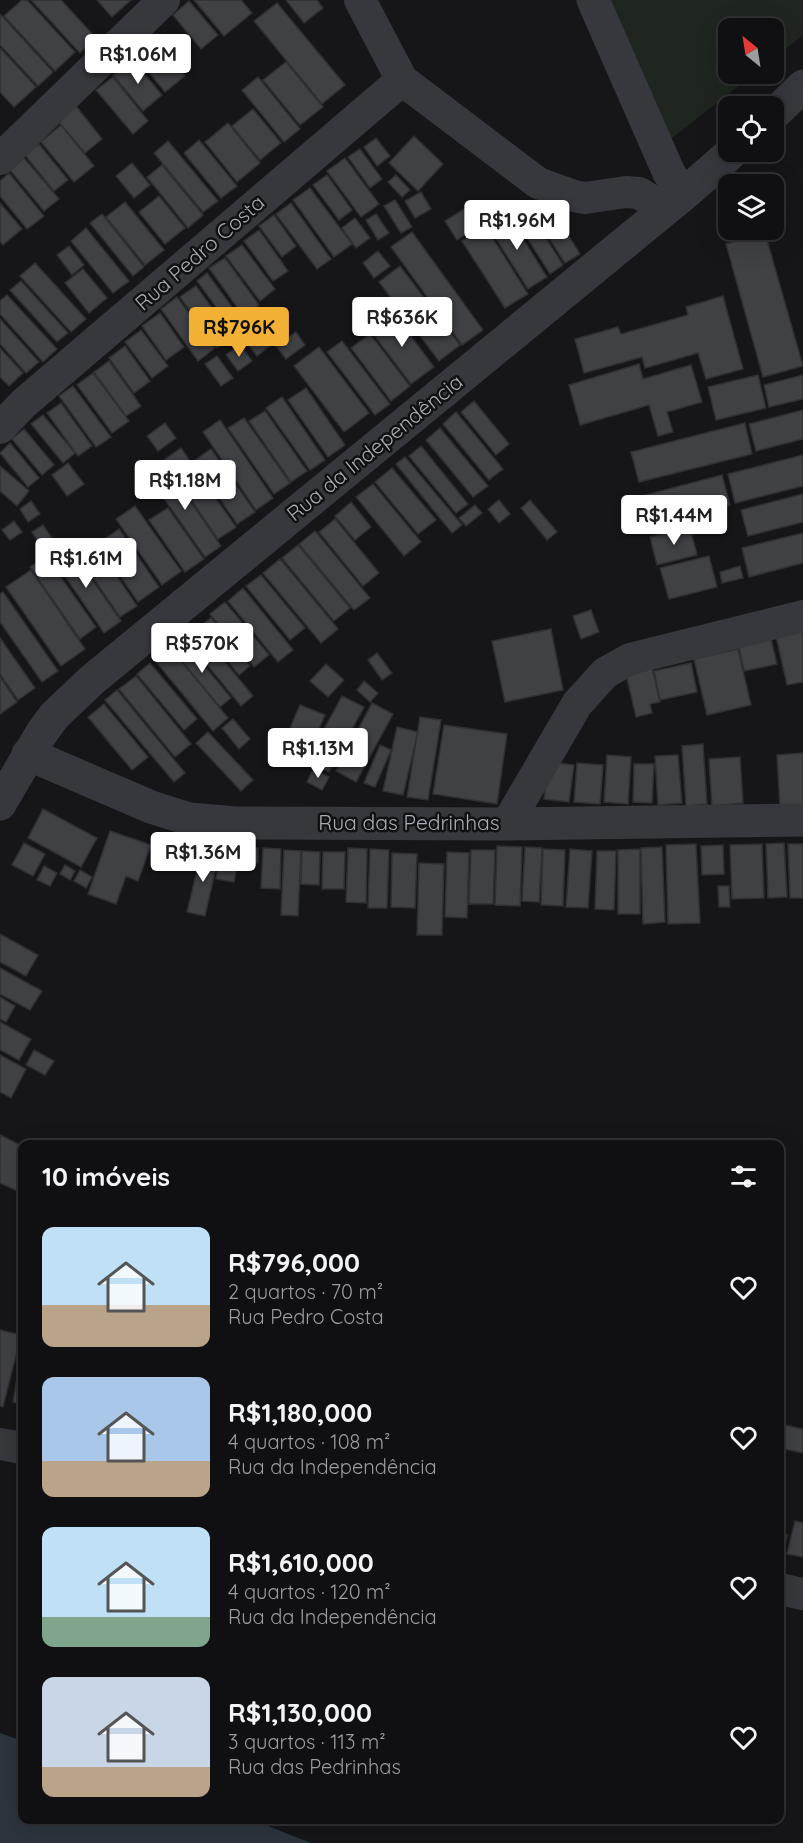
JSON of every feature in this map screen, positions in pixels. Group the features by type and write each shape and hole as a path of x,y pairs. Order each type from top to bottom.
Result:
{"street":[{"path":"0,159 164,0"},
{"path":"360,0 402,80 538,183 585,198 626,192 674,202 669,173 593,0"},
{"name":"Rua Pedro Costa","path":"0,428 24,404 402,80"},
{"path":"784,104 803,86"},
{"name":"Rua da Independência","path":"0,804 28,754 54,716 92,680 720,162"},
{"path":"507,824 577,704 605,673 630,659 803,616"},
{"name":"Rua das Pedrinhas","path":"28,754 152,807 189,819 236,823 507,824 803,820"},
{"path":"0,1444 18,1447"},
{"path":"784,1590 803,1594"}],"shaded area":[{"path":"611,0 803,0 803,35 784,50 784,18 718,18 718,84 741,84 726,96 718,96 718,102 668,141"},
{"path":"0,1733 18,1740 18,1824 263,1824 311,1843 0,1843"}],"building":[{"path":"22,0 27,0 75,52 55,71 4,16"},
{"path":"31,0 61,0 96,38 80,53"},
{"path":"97,0 131,0 112,17"},
{"path":"194,0 241,0 252,13 224,36"},
{"path":"286,0 317,0 323,8 304,23"},
{"path":"189,1 218,35 201,49 173,15"},
{"path":"277,3 345,85 322,104 254,21"},
{"path":"0,14 53,72 38,86 0,45"},
{"path":"154,38 185,76 165,92 134,54"},
{"path":"0,48 36,87 14,107 0,92"},
{"path":"132,59 162,95 143,111 113,75"},
{"path":"286,62 323,107 300,125 263,80"},
{"path":"113,77 148,121 133,134 96,90"},
{"path":"258,77 300,129 284,142 242,90"},
{"path":"76,106 102,139 85,153 58,121"},
{"path":"253,109 281,143 260,160 232,126"},
{"path":"228,123 260,163 237,182 205,142"},
{"path":"61,125 94,166 74,182 41,142"},
{"path":"414,136 443,164 418,191 389,163"},
{"path":"376,138 390,156 377,166 364,147"},
{"path":"199,140 237,186 221,198 184,153"},
{"path":"168,141 218,201 203,212 154,153"},
{"path":"39,144 68,180 54,191 25,155"},
{"path":"360,149 382,179 370,188 348,157"},
{"path":"24,158 59,199 44,211 10,170"},
{"path":"345,158 379,204 361,217 327,171"},
{"path":"132,163 150,185 134,198 116,176"},
{"path":"162,165 203,215 188,228 147,177"},
{"path":"9,173 44,216 27,229 0,196 0,181"},
{"path":"327,175 352,210 339,220 313,185"},
{"path":"396,175 410,190 402,197 388,182"},
{"path":"310,188 352,244 334,257 293,200"},
{"path":"421,192 431,209 415,218 405,201"},
{"path":"159,196 185,228 165,244 139,212"},
{"path":"395,200 412,227 401,233 384,206"},
{"path":"125,202 164,250 145,265 106,217"},
{"path":"0,203 22,229 3,245 0,241"},
{"path":"291,203 331,259 317,269 276,214"},
{"path":"469,206 481,225 457,240 445,221"},
{"path":"507,213 547,277 528,289 488,226"},
{"path":"102,214 144,267 133,276 90,223"},
{"path":"376,214 389,233 378,240 366,220"},
{"path":"274,215 296,246 282,257 259,226"},
{"path":"355,218 370,238 356,248 342,228"},
{"path":"560,222 580,254 565,263 545,232"},
{"path":"537,224 563,265 550,274 524,233"},
{"path":"485,226 528,294 505,308 462,241"},
{"path":"86,228 129,281 113,293 71,241"},
{"path":"259,230 288,271 273,281 244,241"},
{"path":"412,232 483,330 462,345 391,247"},
{"path":"740,240 767,240 803,366 763,377 726,244"},
{"path":"242,245 275,289 260,301 226,256"},
{"path":"69,246 84,265 72,275 57,255"},
{"path":"378,251 390,266 374,278 363,263"},
{"path":"225,258 259,305 244,317 209,268"},
{"path":"35,263 86,319 71,332 20,276"},
{"path":"400,266 460,345 439,361 379,282"},
{"path":"83,269 107,298 89,313 65,283"},
{"path":"207,273 243,322 233,330 197,281"},
{"path":"21,281 68,333 57,342 10,290"},
{"path":"196,286 233,337 217,348 180,297"},
{"path":"7,295 57,349 43,362 0,314 0,301"},
{"path":"723,296 743,369 706,379 698,353 645,368 642,357 584,373 575,339 618,327 621,334 688,315 686,307"},
{"path":"177,297 215,348 198,361 161,309"},
{"path":"393,312 434,367 411,384 370,330"},
{"path":"160,313 184,347 166,360 142,326"},
{"path":"0,319 39,362 26,373 0,344"},
{"path":"141,330 168,366 152,378 125,342"},
{"path":"262,330 272,344 257,356 246,342"},
{"path":"296,332 305,345 286,359 276,346"},
{"path":"370,334 410,386 391,401 351,348"},
{"path":"342,341 390,404 375,415 327,352"},
{"path":"240,345 252,361 238,371 226,355"},
{"path":"125,346 150,381 134,393 109,358"},
{"path":"319,347 369,413 344,432 294,366"},
{"path":"0,348 23,373 9,386 0,377"},
{"path":"217,356 233,378 221,386 205,364"},
{"path":"109,361 141,406 126,416 94,372"},
{"path":"639,364 643,379 691,365 702,402 667,412 673,432 658,436 649,405 580,425 569,385"},
{"path":"93,373 129,421 112,433 77,385"},
{"path":"758,375 766,408 716,420 708,387"},
{"path":"803,375 803,399 769,407 764,385"},
{"path":"73,386 111,437 96,447 59,396"},
{"path":"306,388 345,445 328,457 288,400"},
{"path":"282,397 325,460 310,470 266,408"},
{"path":"474,401 509,444 496,455 461,412"},
{"path":"61,403 92,446 78,456 47,413"},
{"path":"803,410 803,439 756,451 749,424"},
{"path":"265,411 307,471 291,482 249,421"},
{"path":"456,412 503,469 489,480 443,424"},
{"path":"43,415 75,453 63,463 31,424"},
{"path":"244,418 290,483 274,494 228,428"},
{"path":"220,420 273,498 256,510 203,432"},
{"path":"165,423 176,438 158,451 147,436"},
{"path":"745,423 752,454 639,482 631,452"},
{"path":"440,428 488,486 473,497 426,440"},
{"path":"24,429 54,465 42,475 12,439"},
{"path":"10,443 39,478 28,487 0,453"},
{"path":"421,446 468,504 456,513 409,456"},
{"path":"181,448 236,527 218,539 164,460"},
{"path":"211,449 255,512 237,524 194,461"},
{"path":"803,455 803,486 735,503 728,474"},
{"path":"405,457 462,525 452,533 396,464"},
{"path":"68,463 84,484 67,496 52,475"},
{"path":"0,466 29,491 17,506 0,491"},
{"path":"166,466 221,546 205,557 149,477"},
{"path":"392,468 436,520 418,534 375,482"},
{"path":"722,475 730,505 649,526 642,496"},
{"path":"373,484 421,542 404,556 356,497"},
{"path":"803,494 803,522 748,536 741,510"},
{"path":"499,500 510,514 499,523 488,509"},
{"path":"530,500 557,532 547,540 521,508"},
{"path":"31,501 40,514 28,522 20,509"},
{"path":"351,502 371,527 355,540 335,516"},
{"path":"475,505 482,513 466,526 459,518"},
{"path":"135,506 181,571 162,585 116,519"},
{"path":"168,508 204,559 185,572 149,520"},
{"path":"335,519 379,573 363,586 319,532"},
{"path":"14,521 22,532 10,540 2,530"},
{"path":"43,525 57,546 45,553 32,532"},
{"path":"690,527 697,555 657,565 650,537"},
{"path":"119,529 159,587 138,602 98,544"},
{"path":"315,531 370,598 354,610 299,544"},
{"path":"803,533 803,563 749,577 742,548"},
{"path":"94,542 137,606 120,617 77,554"},
{"path":"67,544 121,621 104,633 51,556"},
{"path":"298,545 350,608 334,621 282,558"},
{"path":"46,556 96,627 80,639 30,567"},
{"path":"709,556 717,587 669,599 660,568"},
{"path":"280,559 338,629 321,643 263,573"},
{"path":"740,566 743,578 722,583 720,572"},
{"path":"31,570 85,649 61,666 6,587"},
{"path":"261,575 305,628 290,640 246,586"},
{"path":"243,588 293,650 278,662 228,601"},
{"path":"3,592 58,671 42,682 0,622 0,594"},
{"path":"225,602 269,655 254,667 210,614"},
{"path":"591,610 599,632 581,639 573,616"},
{"path":"211,618 250,666 239,675 199,627"},
{"path":"198,629 253,696 241,706 185,638"},
{"path":"551,629 563,690 505,702 492,641"},
{"path":"803,630 803,682 787,685 776,636"},
{"path":"0,638 35,688 18,700 0,674"},
{"path":"771,639 777,664 744,671 739,647"},
{"path":"183,640 231,698 220,707 172,649"},
{"path":"168,645 228,718 213,731 152,657"},
{"path":"738,649 751,705 707,715 694,659"},
{"path":"377,653 392,673 382,680 368,660"},
{"path":"150,663 197,719 184,730 137,674"},
{"path":"691,663 697,692 660,700 654,671"},
{"path":"326,664 344,680 328,697 310,681"},
{"path":"652,668 660,702 650,704 652,713 636,717 626,674"},
{"path":"136,676 191,744 175,757 119,689"},
{"path":"0,677 17,702 0,714"},
{"path":"364,681 378,693 370,702 357,690"},
{"path":"117,690 185,773 174,782 105,700"},
{"path":"342,696 364,707 329,772 307,761"},
{"path":"372,703 393,714 356,782 336,771"},
{"path":"104,704 148,757 132,770 88,717"},
{"path":"300,705 325,715 305,760 281,749"},
{"path":"420,717 441,720 428,800 407,797"},
{"path":"233,719 250,739 239,749 222,728"},
{"path":"444,725 507,734 497,804 433,794"},
{"path":"397,727 418,732 403,795 383,791"},
{"path":"208,732 253,780 241,791 196,743"},
{"path":"703,744 707,804 686,806 682,746"},
{"path":"380,745 391,750 375,787 364,783"},
{"path":"803,753 803,806 780,807 777,755"},
{"path":"607,755 631,757 628,804 604,802"},
{"path":"678,755 682,803 658,805 655,756"},
{"path":"740,757 743,803 712,806 709,759"},
{"path":"549,762 574,765 569,802 544,799"},
{"path":"577,763 603,765 600,804 574,802"},
{"path":"634,764 654,764 652,803 633,802"},
{"path":"313,769 329,777 322,790 307,782"},
{"path":"43,809 97,838 81,867 28,838"},
{"path":"110,831 151,845 138,881 126,876 116,904 88,894"},
{"path":"24,843 45,854 33,876 12,865"},
{"path":"784,843 787,897 768,898 766,844"},
{"path":"696,844 700,923 668,924 666,845"},
{"path":"762,844 764,898 732,899 730,845"},
{"path":"788,844 803,844 803,898 790,898"},
{"path":"723,845 724,874 702,875 701,846"},
{"path":"222,846 240,849 234,882 216,879"},
{"path":"497,846 522,847 520,906 495,905"},
{"path":"525,847 542,848 539,902 522,901"},
{"path":"662,847 665,922 643,924 641,848"},
{"path":"240,848 258,848 258,863 240,862"},
{"path":"263,848 281,849 280,889 261,888"},
{"path":"348,848 367,849 366,903 346,902"},
{"path":"370,849 389,850 387,908 368,908"},
{"path":"543,849 565,850 563,906 541,905"},
{"path":"570,849 592,851 588,908 566,907"},
{"path":"640,849 640,914 618,914 618,850"},
{"path":"202,850 219,854 205,916 187,912"},
{"path":"284,850 301,851 298,916 281,915"},
{"path":"471,850 495,850 493,904 469,904"},
{"path":"302,851 320,852 319,885 301,884"},
{"path":"597,851 616,851 614,910 595,909"},
{"path":"323,852 345,852 344,889 322,889"},
{"path":"447,852 469,853 467,918 445,917"},
{"path":"392,853 417,854 415,908 391,907"},
{"path":"419,863 444,864 442,935 417,935"},
{"path":"65,865 75,871 70,880 60,874"},
{"path":"44,866 57,873 50,886 37,880"},
{"path":"80,870 92,877 86,888 74,881"},
{"path":"718,886 729,886 730,907 719,907"},
{"path":"0,934 38,955 26,976 0,962"},
{"path":"0,968 42,991 30,1010 0,994"},
{"path":"0,997 15,1006 6,1022 0,1019"},
{"path":"0,1022 31,1039 19,1060 0,1050"},
{"path":"34,1050 54,1061 45,1075 26,1065"},
{"path":"0,1055 26,1069 11,1098 0,1092"},
{"path":"0,1135 18,1144 18,1191 0,1183"},
{"path":"0,1330 18,1334 18,1347 3,1407 0,1406"},
{"path":"18,1372 18,1403 13,1402"},
{"path":"784,1425 803,1429 803,1453 784,1449"},
{"path":"795,1521 803,1523 803,1557 787,1554"},
{"path":"784,1535 787,1535 784,1551"}]}
